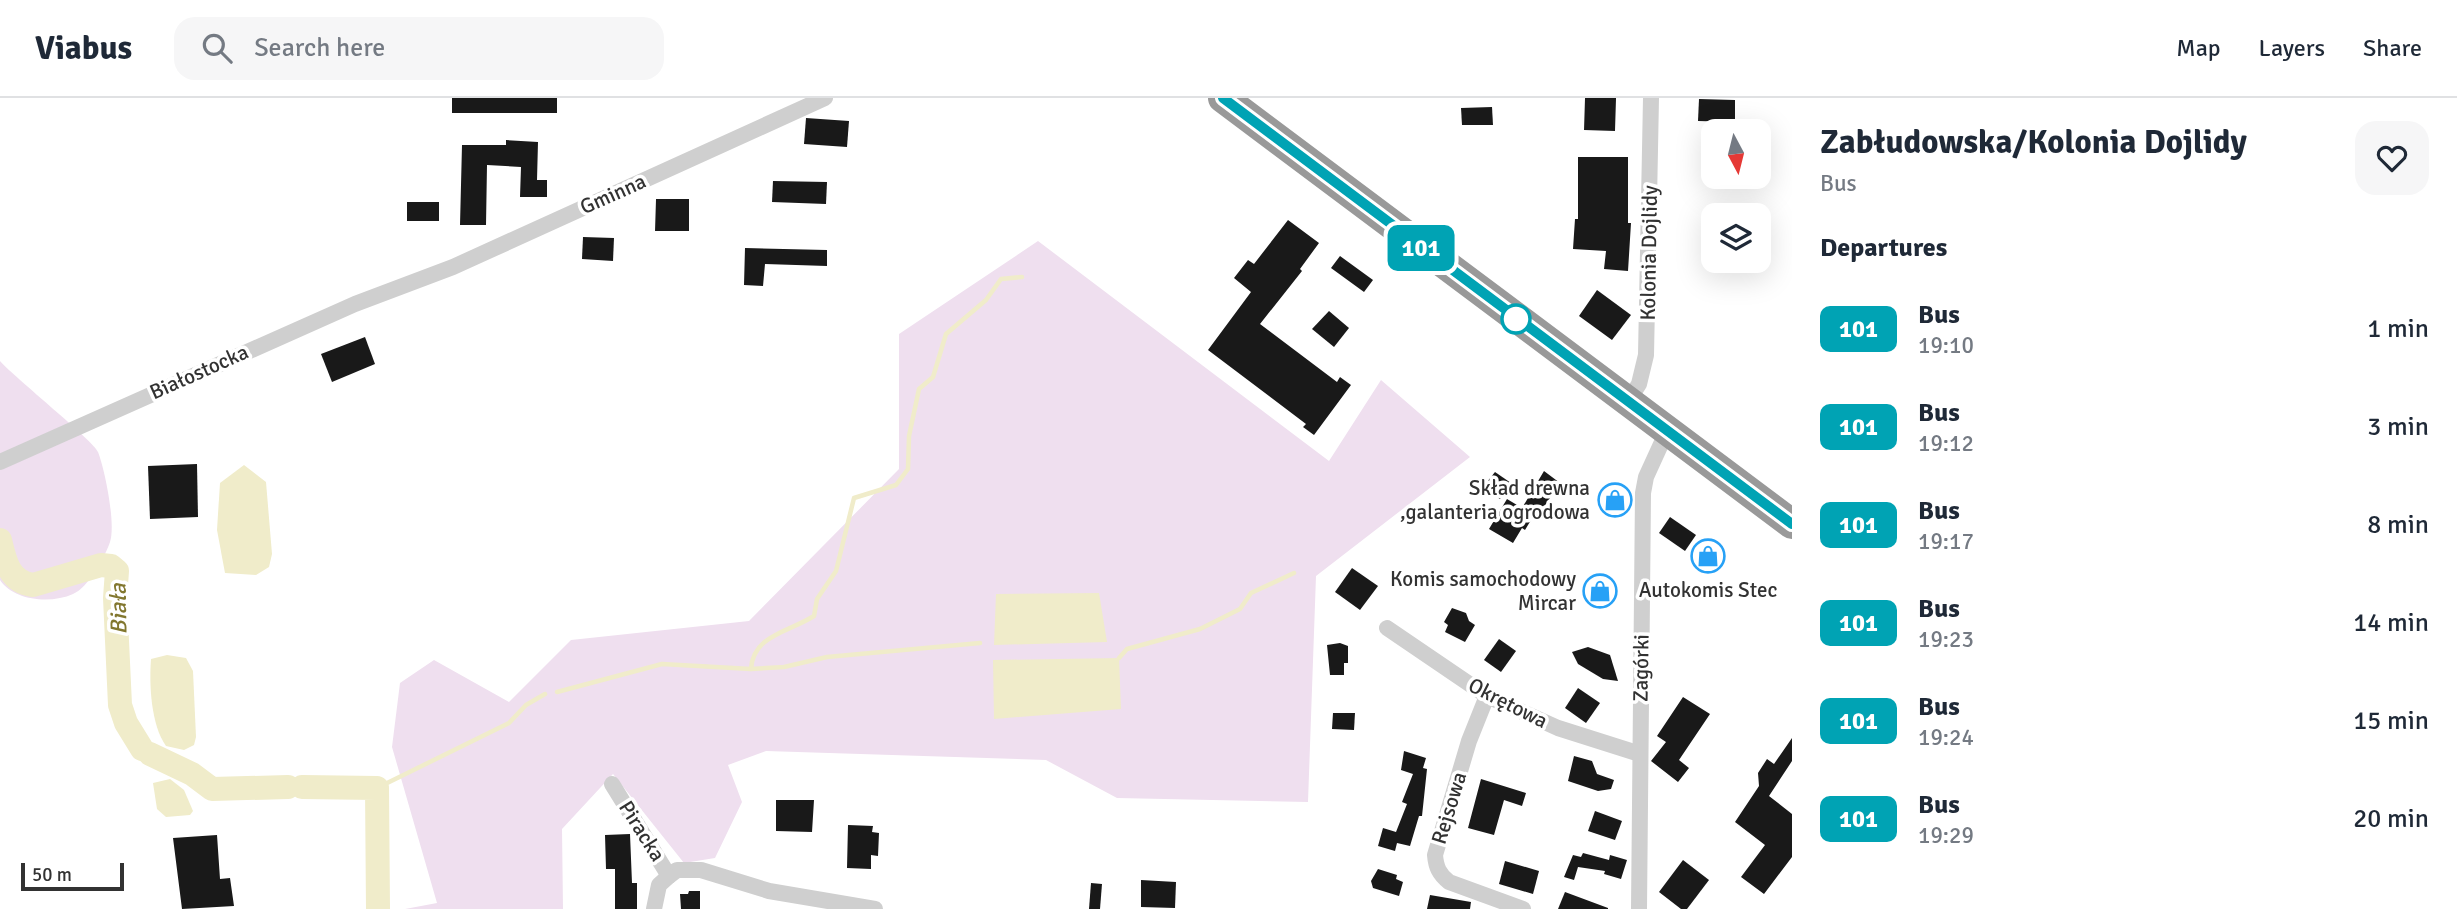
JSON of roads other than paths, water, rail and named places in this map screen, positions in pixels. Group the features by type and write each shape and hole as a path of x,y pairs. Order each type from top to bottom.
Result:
{"highway":[{"path":"1223,98 1792,524"}],"street":[{"name":"Gminna","path":"401,289 825,98"},
{"name":"Kolonia Dojlidy","path":"1627,403 1644,369 1647,346 1651,98"},
{"name":"Białostocka","path":"0,462 355,304 401,289"},
{"name":"Zagórki","path":"1639,909 1643,493 1646,477 1667,431"},
{"name":"Okrętowa","path":"1387,628 1487,696 1558,728 1640,754"},
{"name":"Rejsowa","path":"1487,696 1465,753 1435,855 1436,865 1441,875 1449,882 1523,909"},
{"name":"Piracka","path":"612,784 669,876 677,870 701,870 825,906 875,909"},
{"path":"654,909 659,884 669,876"}],"waterway":[{"path":"751,669 753,658 765,642 814,616 817,599 836,571 854,498 896,485 908,469 909,436 919,389 933,377 946,334 986,300 1001,279 1022,277"},
{"name":"Biała","path":"0,540 9,569 18,580 25,583 33,585 101,565 111,566 117,571 115,598 120,705 126,723 142,749"},
{"path":"1119,658 1127,649 1200,629 1240,609 1251,593 1294,573"},
{"path":"557,692 662,664 751,669 784,667 827,657 980,643"},
{"path":"377,788 509,723 526,705 545,694"},
{"name":"Biała","path":"150,754 192,774 212,789 288,787"},
{"name":"Biała","path":"302,787 377,788 378,909"}],"place":[{"name":"Skład drewna ,galanteria ogrodowa","path":"1615,500"},
{"name":"Autokomis Stec","path":"1708,556"},
{"name":"Komis samochodowy Mircar","path":"1600,591"}]}
